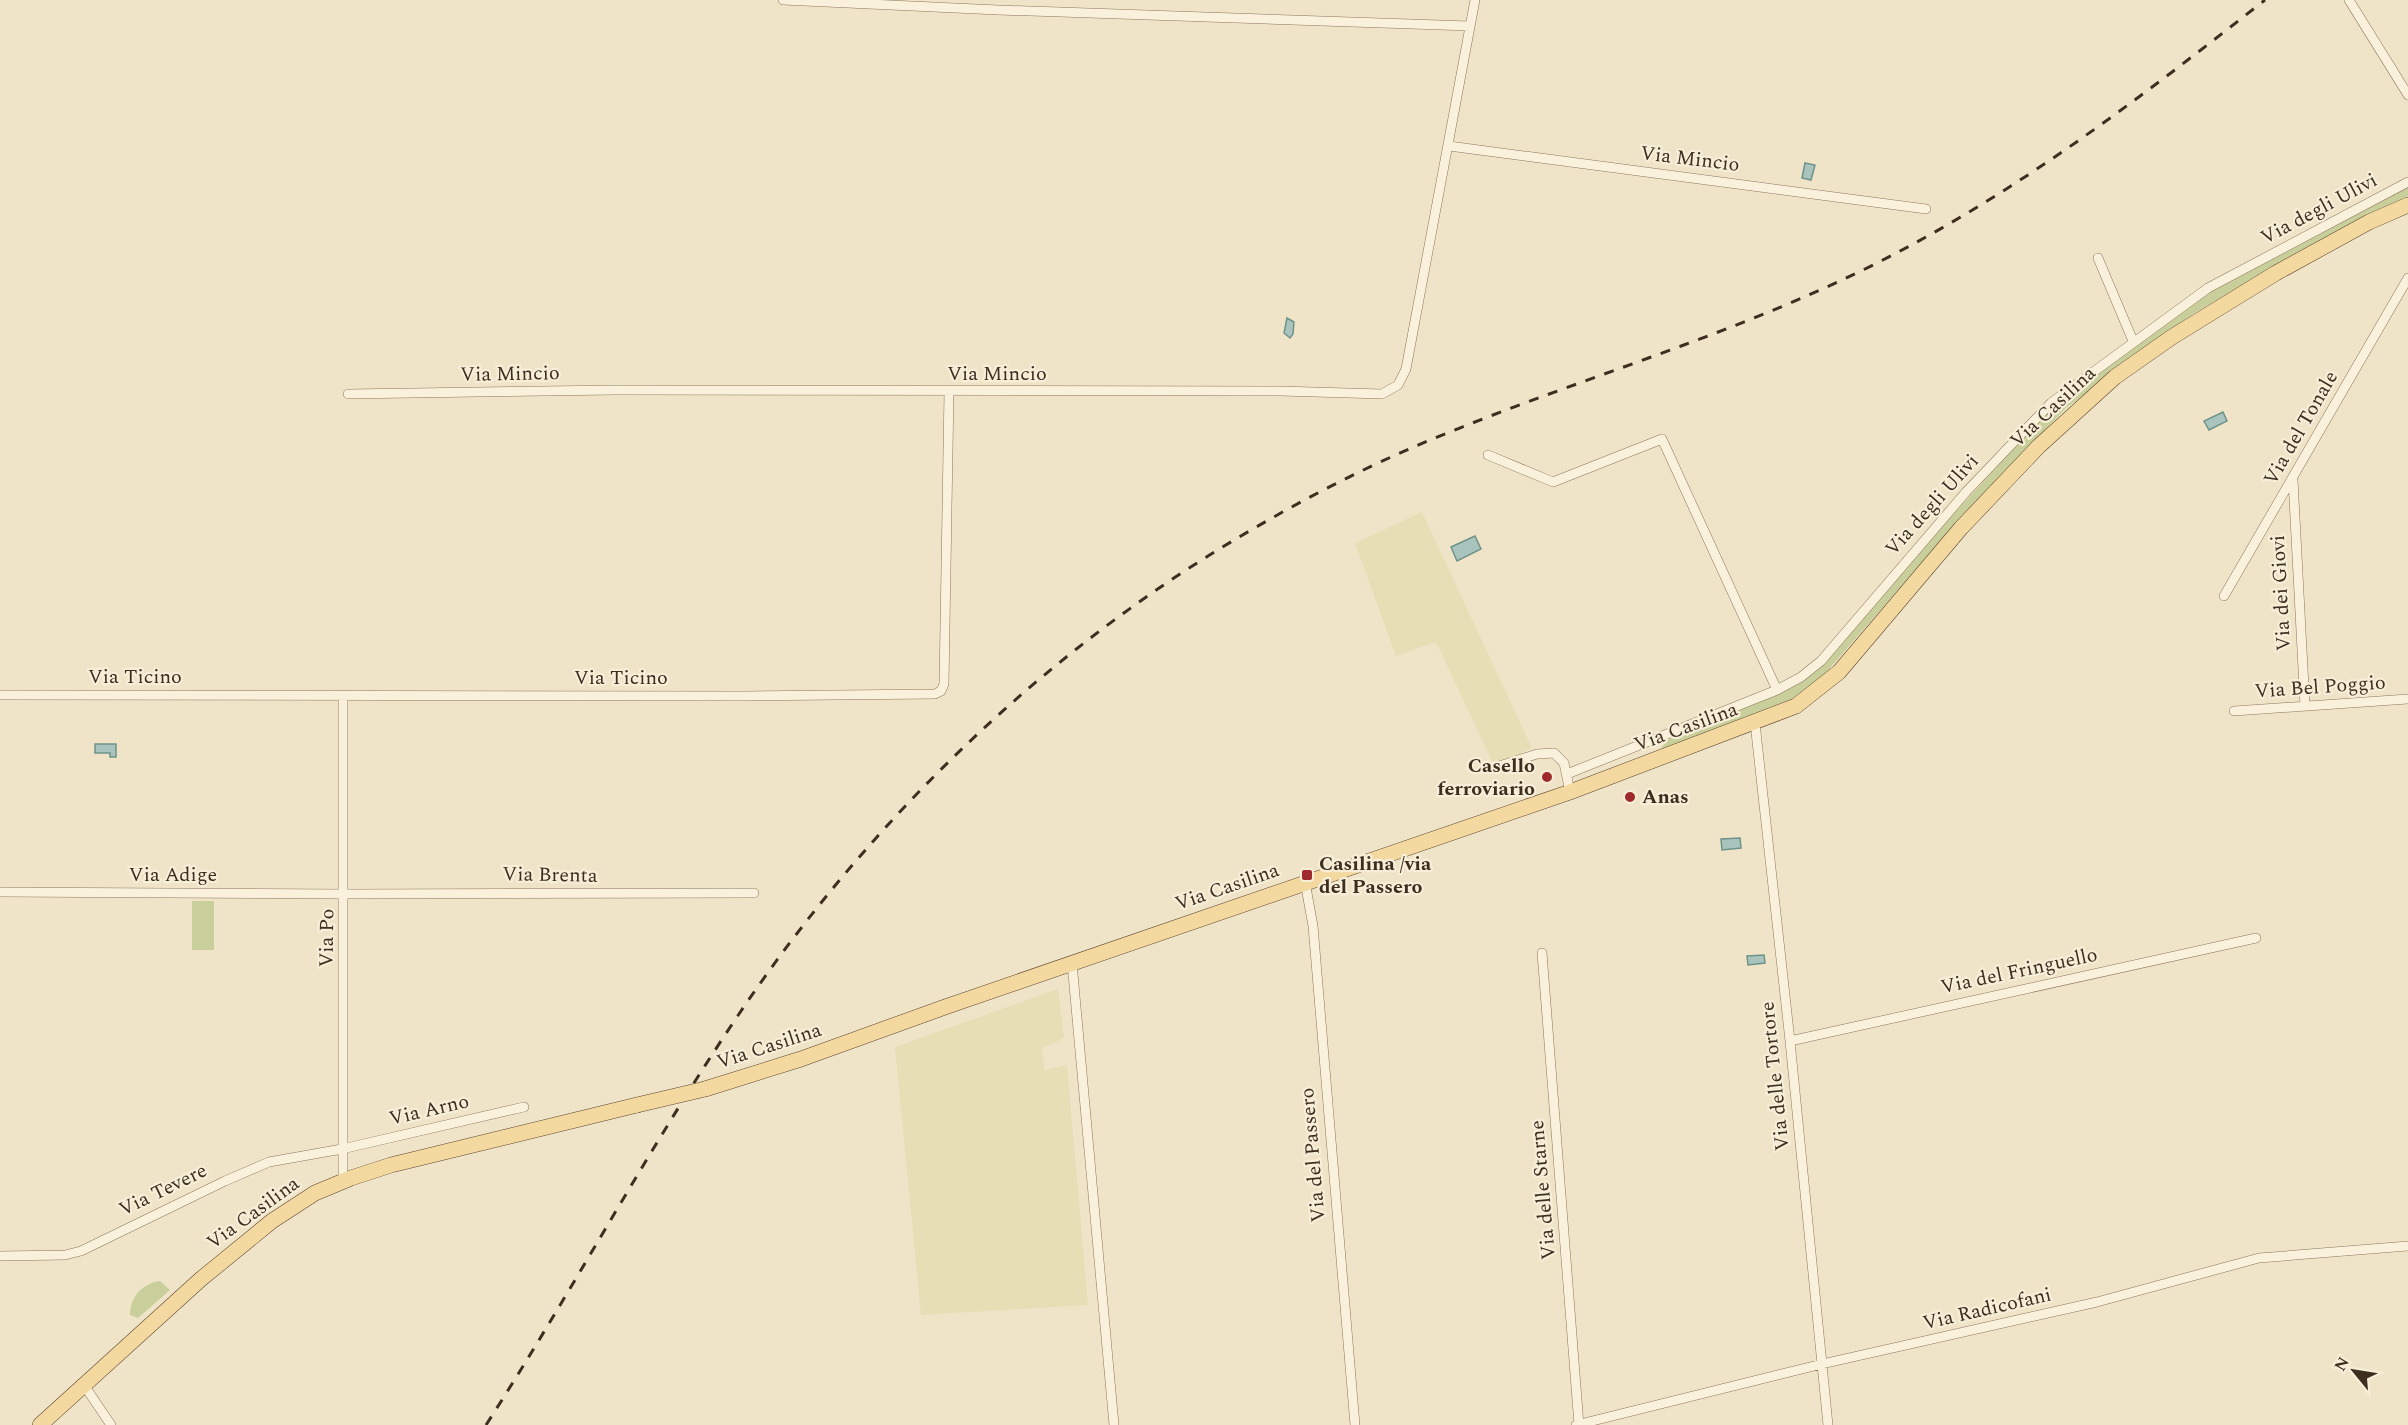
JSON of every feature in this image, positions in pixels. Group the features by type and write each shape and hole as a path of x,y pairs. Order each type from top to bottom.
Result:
{"main road":[{"name":"Via Casilina","path":"40,1425 201,1279 266,1226 305,1199 343,1181 446,1151 705,1089 791,1063 1072,963 1570,792 1755,723 1802,702 1832,678 1961,528 2039,446 2115,377 2172,337 2276,273 2369,222 2408,205"}],"street":[{"path":"783,0 998,10 1470,26"},
{"name":"Via Mincio","path":"348,394 614,390 1389,392 1401,382 1406,369 1475,0"},
{"path":"2349,0 2408,94"},
{"name":"Via Mincio","path":"1449,146 1926,209"},
{"name":"Via degli Ulivi","path":"1567,774 1777,690 1801,677 1821,661 1966,492 2051,403 2208,288 2408,183"},
{"path":"2098,258 2133,341"},
{"name":"Via del Tonale","path":"2224,596 2408,278"},
{"name":"Via Ticino","path":"0,694 746,696 938,693 944,684 949,392"},
{"path":"1488,455 1553,482 1662,439 1777,690"},
{"name":"Via dei Giovi","path":"2293,478 2305,706"},
{"name":"Via Po","path":"343,696 345,894 343,1181"},
{"name":"Via Bel Poggio","path":"2234,711 2408,699"},
{"name":"Via delle Tortore","path":"1755,723 1790,1041 1828,1425"},
{"path":"1492,768 1550,752 1561,757 1570,792"},
{"name":"Via del Passero","path":"1305,882 1313,926 1355,1425"},
{"name":"Via Adige","path":"0,892 345,894"},
{"name":"Via Brenta","path":"345,894 754,893"},
{"name":"Via del Fringuello","path":"1790,1041 2256,938"},
{"name":"Via delle Starne","path":"1542,953 1578,1425"},
{"path":"1072,963 1114,1425"},
{"name":"Via Arno","path":"342,1149 524,1107"},
{"name":"Via Tevere","path":"0,1256 65,1254 81,1251 263,1164 297,1155 342,1149"},
{"name":"Via Radicofani","path":"1578,1425 1822,1364 2085,1305 2259,1258 2408,1246"},
{"path":"84,1385 111,1425"}],"shaded area":[{"path":"1422,512 1532,748 1494,765 1436,642 1396,656 1355,543"},
{"path":"1058,989 1064,1038 1042,1048 1044,1070 1067,1065 1088,1305 921,1315 895,1047"}],"green space":[{"path":"2408,185 2408,196 2273,267 2193,314 2066,408 1960,518 1824,675 1792,699 1655,755 1672,736 1803,678 2050,409 2192,302"},
{"path":"192,901 214,901 214,950 192,950"},
{"path":"160,1281 170,1290 138,1318 130,1315 132,1302 139,1292 148,1285"}],"water":[{"path":"1805,163 1815,165 1811,180 1802,178"},
{"path":"1287,318 1294,322 1293,334 1290,338 1284,333"},
{"path":"2223,412 2227,421 2209,430 2204,421"},
{"path":"1475,536 1481,549 1457,561 1451,547"},
{"path":"95,744 116,744 116,757 110,757 110,753 95,753"},
{"path":"1740,838 1741,848 1722,850 1721,839"},
{"path":"1764,955 1765,963 1748,965 1747,956"}],"railway":[{"path":"486,1425 706,1064 787,947 838,882 892,820 1010,704 1074,651 1140,602 1208,556 1284,511 1362,470 1472,423 1754,318 1865,269 1919,241 1972,210 2072,145 2265,0"}],"place":[{"name":"Casello ferroviario","path":"1547,777"},
{"name":"Anas","path":"1630,797"},
{"name":"Casilina /via del Passero","path":"1307,875"}]}
